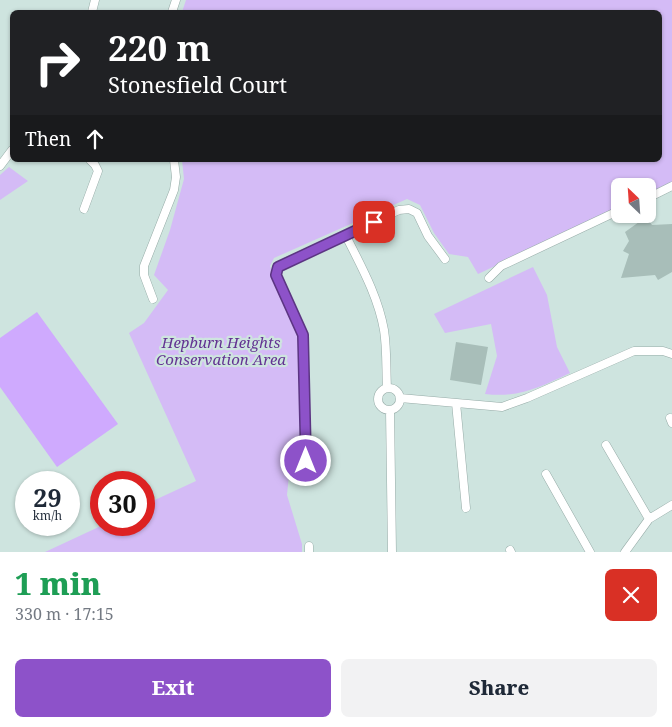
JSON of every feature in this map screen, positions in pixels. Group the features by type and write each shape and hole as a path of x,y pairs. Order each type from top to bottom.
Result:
{"street":[{"path":"0,166 10,153"},
{"path":"84,209 98,171 92,162"},
{"path":"153,299 144,275 144,266 174,190 176,177 174,162"},
{"path":"656,194 672,186"},
{"path":"306,461 303,335 276,275 278,267 399,210 409,209 417,213 428,236 445,259"},
{"path":"490,278 501,266 611,214"},
{"path":"346,236 370,285 380,311 384,331 387,388"},
{"path":"400,398 502,407 528,398 634,351 672,354"},
{"path":"387,388 395,390 400,398 398,406 390,410 382,409 378,403 378,395 387,388"},
{"path":"456,403 466,508"},
{"path":"390,410 392,552"},
{"path":"606,445 649,519"},
{"path":"546,474 590,552"},
{"path":"625,552 649,519 672,505"}],"green space":[{"name":"Hepburn Heights Conservation Area","path":"186,0 672,0 672,182 656,190 656,178 611,178 611,211 478,274 468,257 449,254 434,233 420,205 407,199 274,258 270,266 298,338 300,463 290,465 287,495 302,544 302,552 45,552 90,531 90,536 155,536 155,500 196,481 129,333 144,323 168,290 154,275 170,230 184,179 182,162 662,162 662,10 183,10"},
{"path":"9,167 28,181 0,200 0,175"},
{"path":"533,267 547,295 557,347 570,373 539,387 519,393 485,394 497,356 491,324 445,333 434,314"}],"shaded area":[{"path":"37,312 118,424 57,467 0,387 0,338"}],"building":[{"path":"638,223 650,223 652,225 672,224 672,272 658,280 655,275 621,278 629,254 623,251 629,241 625,232"},
{"path":"456,342 488,347 481,385 450,380"}],"route":[{"path":"306,461 303,335 276,275 278,267 374,222"}]}
